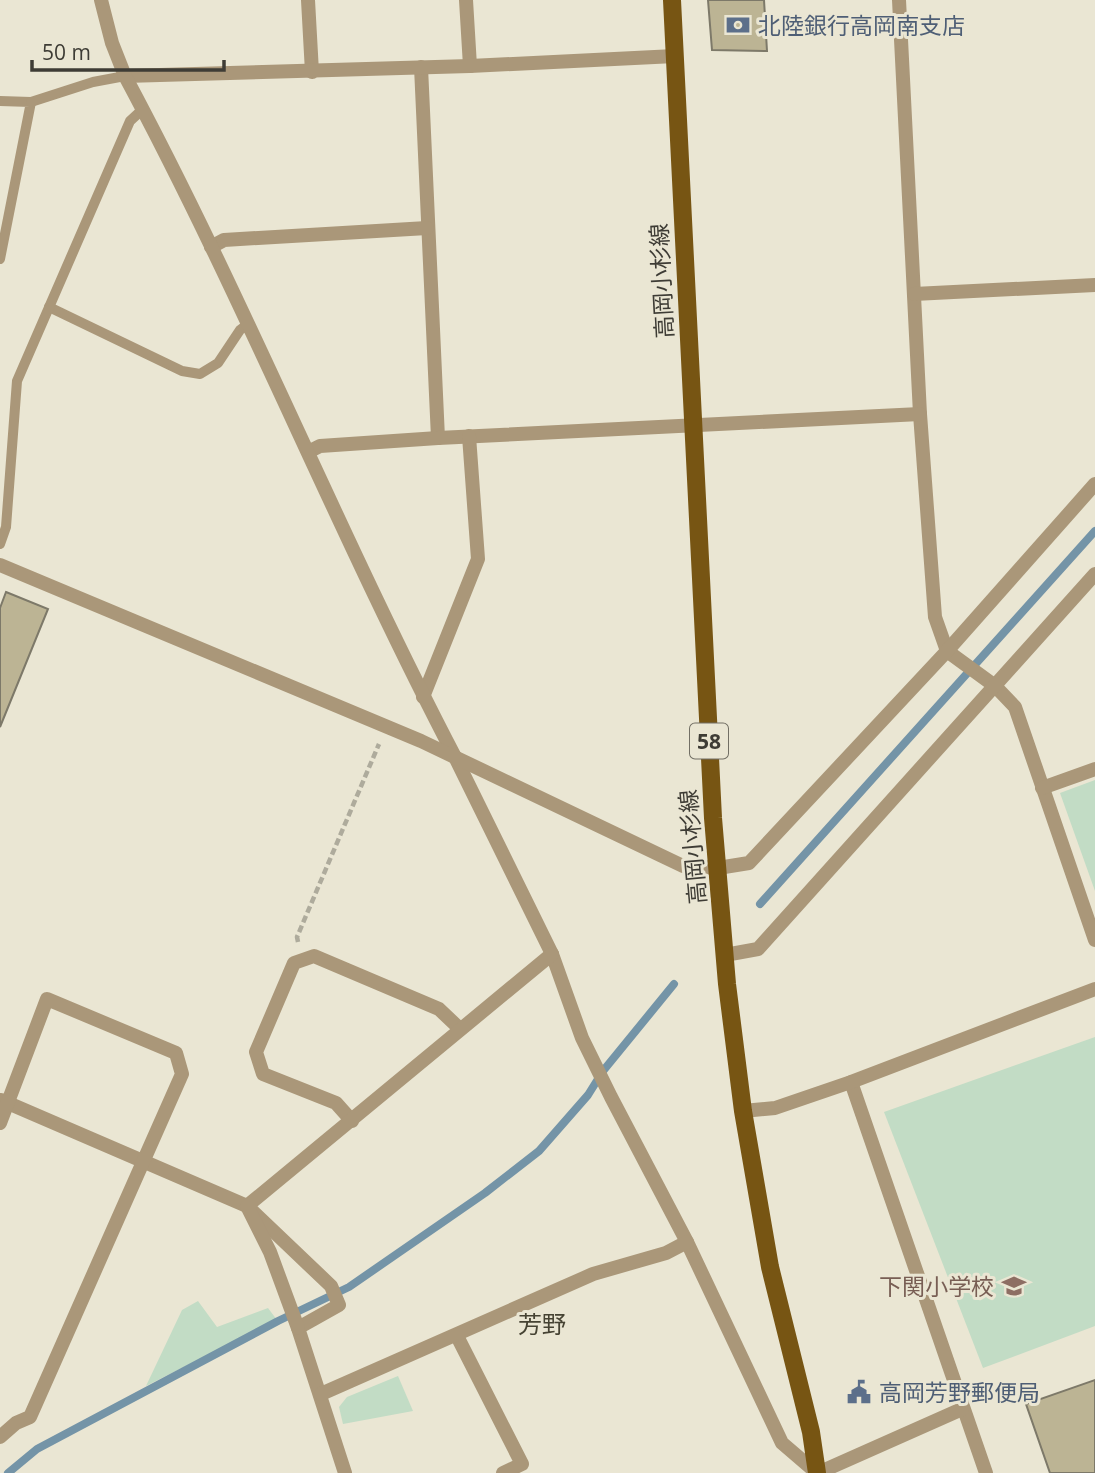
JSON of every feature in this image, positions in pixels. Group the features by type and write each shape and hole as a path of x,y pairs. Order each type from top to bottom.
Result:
{"main road":[{"name":"高岡小杉線","path":"672,0 693,426 725,955 743,1111 770,1267 811,1432 817,1473"}],"street":[{"path":"101,0 112,43 125,76 211,247 424,696 552,954 583,1038 687,1242 782,1443 817,1473 962,1409"},
{"path":"308,0 312,72"},
{"path":"466,0 470,66"},
{"path":"899,0 920,414 935,617 947,651 995,686 1015,707 1095,940"},
{"path":"125,76 312,72 675,56"},
{"path":"421,67 438,438"},
{"path":"211,247 224,240 427,228"},
{"path":"914,294 1095,285"},
{"path":"310,451 320,446 469,436 920,414"},
{"path":"424,696 478,559 469,436"},
{"path":"0,565 387,726 683,866 718,869 750,863 947,651 1095,484"},
{"path":"725,955 758,949 1095,574"},
{"path":"1042,788 1095,769"},
{"path":"247,1206 552,954"},
{"path":"352,1121 336,1102 263,1074 256,1052 294,963 314,956 439,1009 460,1029"},
{"path":"743,1111 775,1108 851,1082 1095,989"},
{"path":"0,1123 4,1102 47,999 176,1053 182,1074 30,1417 16,1423 0,1437"},
{"path":"851,1082 986,1473"},
{"path":"4,1102 247,1206 331,1286 338,1302 339,1305 297,1325"},
{"path":"247,1206 290,1302 345,1473"},
{"path":"321,1394 593,1274 666,1253 687,1242"},
{"path":"457,1336 522,1464 503,1473"}],"lane":[{"path":"0,101 31,102 93,82 125,76"},
{"path":"0,258 31,102"},
{"path":"0,544 5,527 17,381 130,121 143,109"},
{"path":"49,307 182,371 200,374 218,363 248,324"}],"path":[{"path":"303,960 297,937 387,726"}],"green space":[{"path":"1095,780 1095,891 1060,793"},
{"name":"下関小学校","path":"1095,1037 1095,1326 983,1368 884,1112"},
{"path":"198,1301 217,1327 268,1308 277,1320 146,1386 182,1310"},
{"path":"398,1376 413,1411 343,1424 339,1407 347,1397"}],"building":[{"name":"北陸銀行高岡南支店","path":"708,0 764,0 767,51 712,50"},
{"path":"6,592 48,609 0,727 0,608"},
{"path":"1095,1380 1095,1473 1050,1473 1026,1404"}],"waterway":[{"path":"760,904 1095,531"},
{"path":"8,1473 37,1449 278,1321 349,1287 485,1193 539,1151 588,1095 603,1071 674,984"}],"place":[{"name":"北陸銀行高岡南支店","path":"738,25"},
{"name":"下関小学校","path":"1014,1286"},
{"name":"高岡芳野郵便局","path":"859,1392"}],"district":[{"name":"芳野","path":"542,1323"}]}
